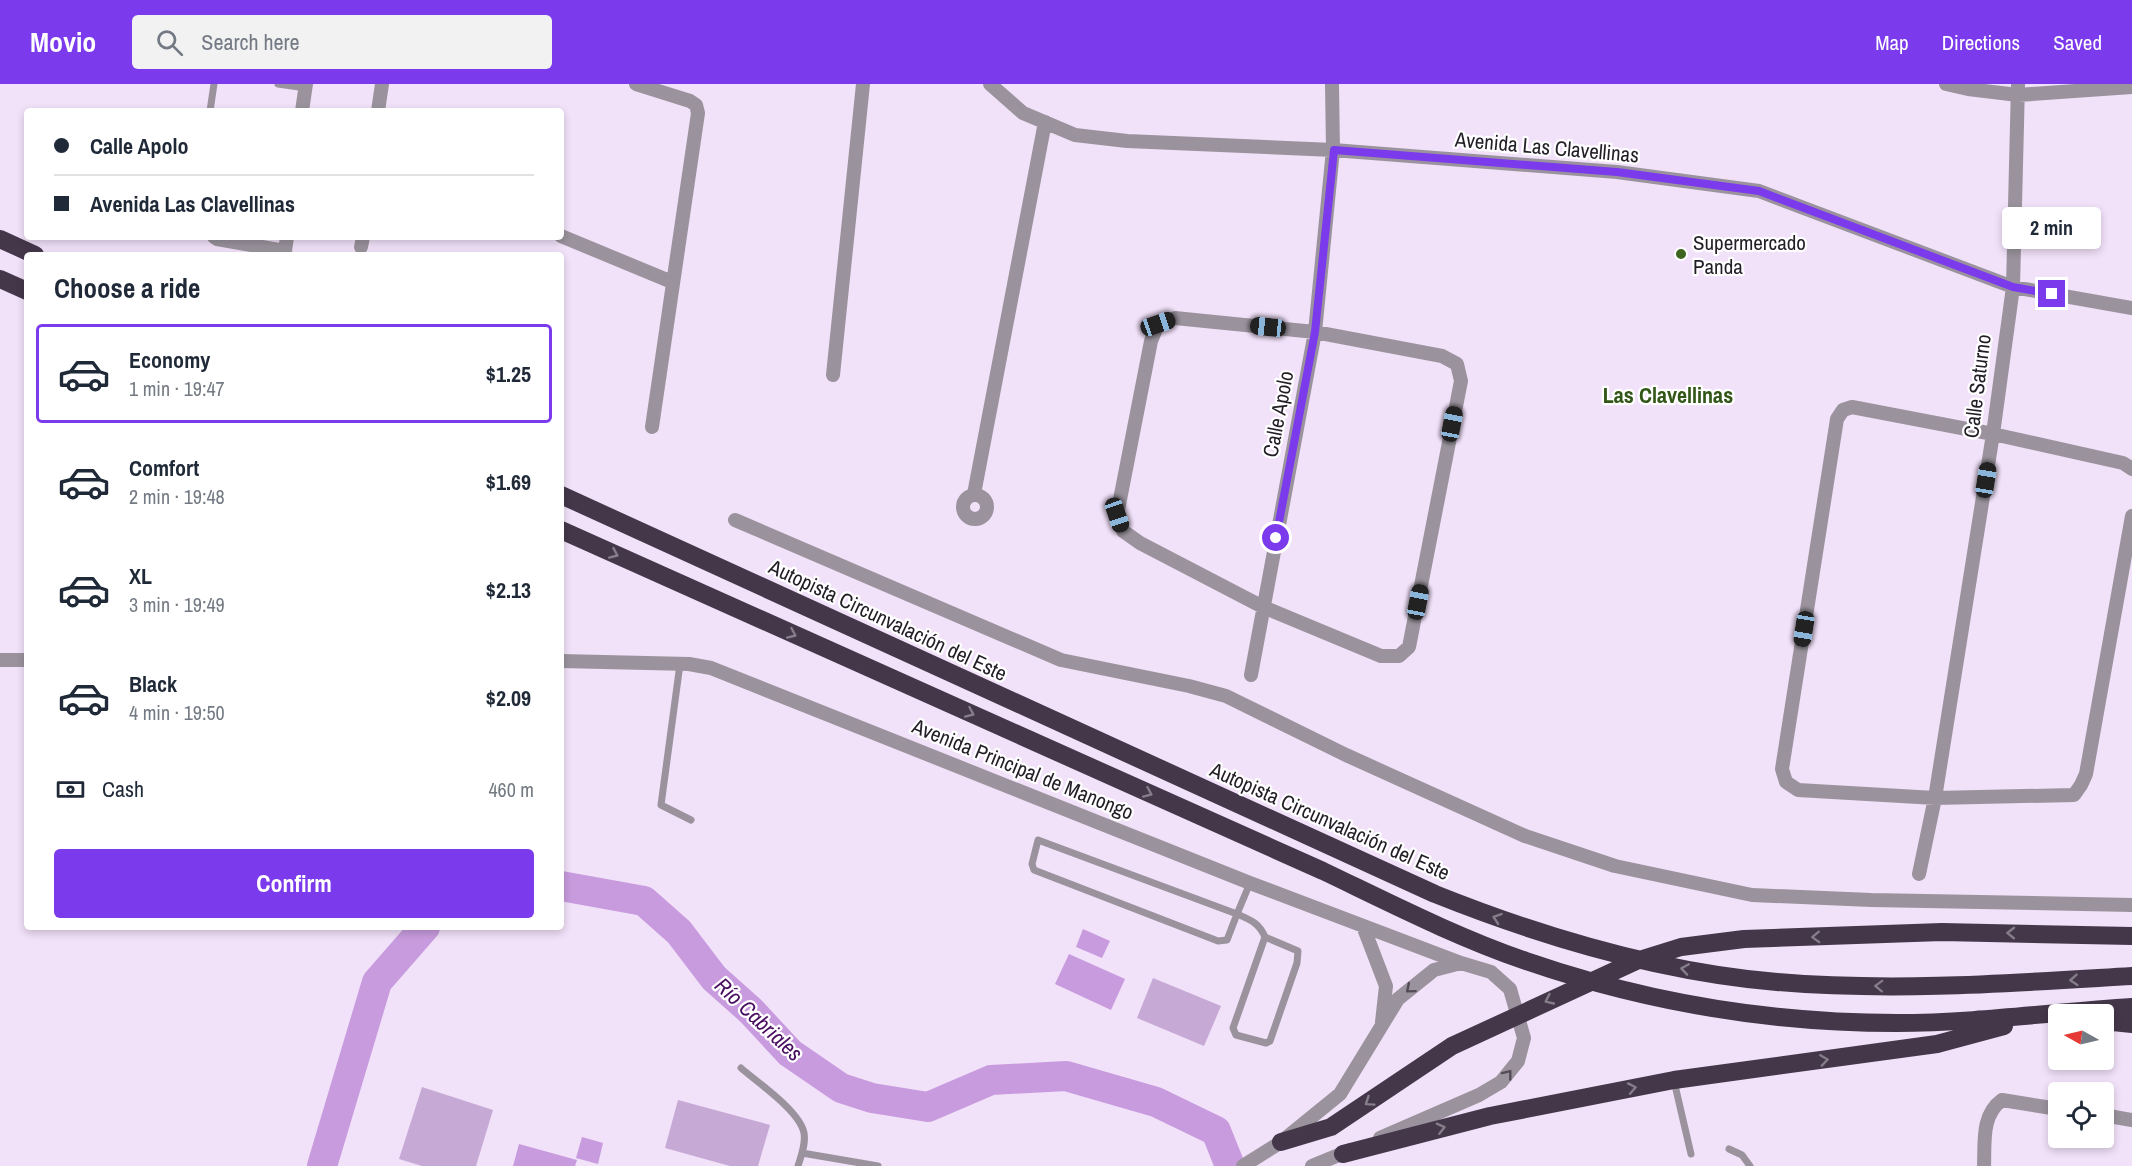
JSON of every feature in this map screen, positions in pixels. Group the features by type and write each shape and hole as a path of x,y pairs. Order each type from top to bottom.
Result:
{"highway":[{"path":"0,239 28,252"},
{"path":"0,279 24,290"},
{"name":"Autopista Circunvalación del Este","path":"564,496 1435,894 1481,913 1578,945 1678,968 1776,982 1808,984 1955,987 2132,976"},
{"path":"564,531 1312,866 1426,921 1525,961 1571,976 1680,1002 1782,1017 1842,1022 1957,1022 2132,1007"},
{"path":"1281,1142 1331,1127 1452,1046 1636,961 1681,947 1744,939 1942,932 2132,936"},
{"path":"1343,1154 1490,1116 1674,1080 1937,1044 2010,1024 2028,1016 2048,1017"},
{"path":"2114,1022 2132,1024"}],"street":[{"path":"378,108 382,84"},
{"path":"636,84 690,101 696,105 698,113 652,427"},
{"path":"833,375 863,84"},
{"name":"Avenida Las Clavellinas","path":"990,84 1023,113 1075,135 1127,141 1334,150 1617,172 1759,191 2013,287 2132,308"},
{"name":"Calle Apolo","path":"1251,675 1315,332 1334,150 1332,84"},
{"path":"1946,84 1968,89 2018,90 2132,87"},
{"path":"302,108 306,86"},
{"name":"Calle Saturno","path":"1919,874 1935,798 1993,434 2013,287 2018,90"},
{"path":"974,494 1044,122"},
{"path":"564,237 672,282"},
{"path":"223,240 285,251 287,240"},
{"path":"1175,318 1315,332 1442,356 1457,364 1461,381 1409,647 1399,656 1381,656 1263,607 1140,543 1123,531 1117,515 1150,341 1158,324 1175,318"},
{"path":"2132,469 2123,463 1993,434 1852,407 1843,410 1838,419 1789,722 1782,769 1786,782 1798,790 1935,798 2074,795 2086,774 2132,516"},
{"path":"735,520 1061,660 1189,686 1226,696 1346,755 1525,836 1616,866 1752,895 2132,905"},
{"path":"0,660 24,660"},
{"name":"Avenida Principal de Manongo","path":"564,661 680,664 711,668 1250,883 1461,963 1491,972 1510,989 1524,1038 1518,1061 1501,1082 1479,1095 1312,1166"},
{"path":"1363,926 1386,986 1382,1028"},
{"path":"1246,1164 1281,1142 1340,1095 1398,999 1434,970 1461,963"},
{"path":"1984,1166 1987,1122 1992,1107 2002,1100 2048,1107"},
{"path":"2114,1117 2132,1120"}],"lane":[{"path":"210,108 214,84"},
{"path":"278,84 306,86"},
{"path":"680,664 661,806 691,820"},
{"path":"1250,883 1237,914 1227,939 1222,942 1034,870 1032,867 1038,840 1237,914 1252,920 1261,928 1265,937 1298,951 1270,1041 1266,1042 1236,1035 1233,1028 1265,937"},
{"path":"741,1068 793,1113 801,1124 804,1135 798,1166"},
{"path":"1674,1080 1690,1154"},
{"path":"1729,1149 1742,1155 1750,1166"},
{"path":"802,1154 878,1166"}],"shaded area":[{"path":"1083,929 1110,941 1102,958 1076,947"},
{"path":"1069,954 1125,979 1111,1010 1055,984"},
{"path":"1153,978 1221,1006 1204,1046 1137,1018"},
{"path":"422,1087 493,1110 476,1166 422,1166 399,1159"},
{"path":"678,1100 770,1125 758,1166 730,1166 665,1148"},
{"path":"582,1137 603,1143 598,1164 576,1158"},
{"path":"519,1144 577,1160 575,1166 513,1166"}],"waterway":[{"name":"Río Cabriales","path":"564,887 644,901 679,932 714,978 751,1011 790,1053 841,1088 872,1098 928,1107 991,1080 1066,1076 1156,1102 1216,1131 1230,1166"},
{"name":"Río Cabriales","path":"322,1166 377,982 422,930"}],"place":[{"name":"Supermercado Panda","path":"1681,254"}],"district":[{"name":"Las Clavellinas","path":"1668,395"}],"route":[{"path":"1276,538 1315,332 1334,150 1617,172 1759,191 2013,287 2052,294"}]}
